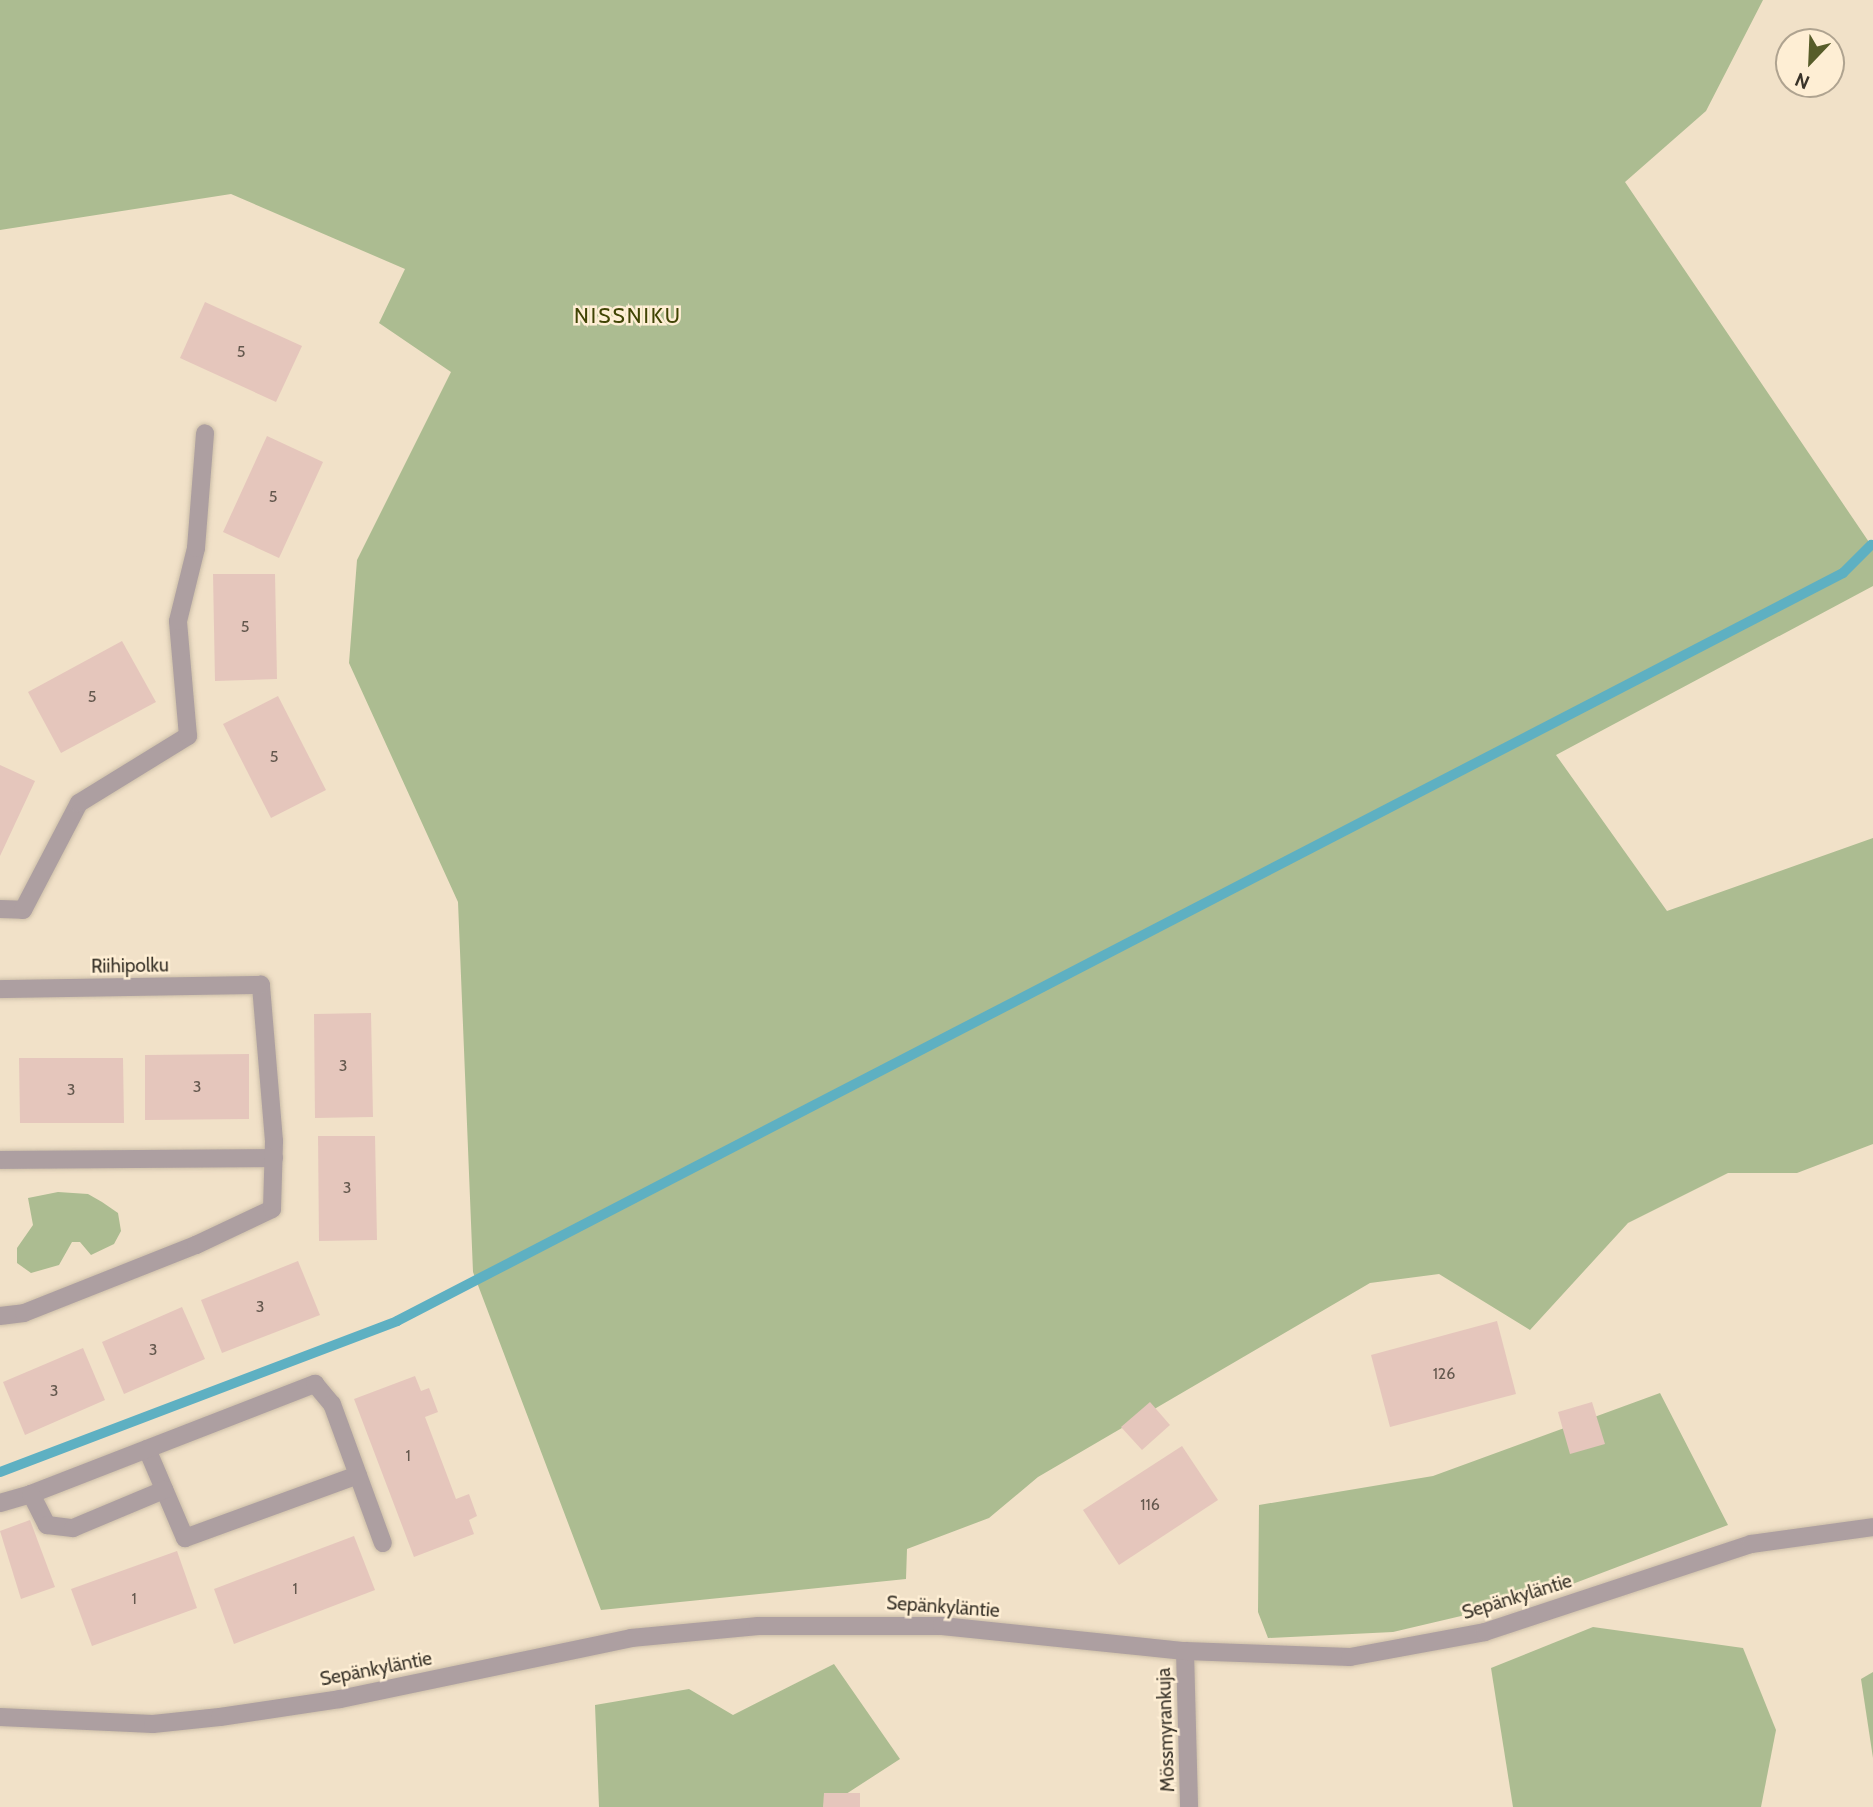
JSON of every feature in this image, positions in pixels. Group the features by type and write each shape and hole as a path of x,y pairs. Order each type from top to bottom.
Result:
{"street":[{"path":"0,909 23,910 79,803 188,736 178,621 196,548 205,433"},
{"name":"Riihipolku","path":"0,989 261,985 274,1158"},
{"path":"0,1160 274,1158 272,1209 250,1224 24,1313 0,1316"},
{"path":"0,1503 31,1494 315,1384 332,1404 383,1543"},
{"path":"147,1449 185,1538 358,1475"},
{"path":"31,1494 47,1525 73,1528 164,1490"},
{"name":"Sepänkyläntie","path":"0,1717 153,1724 220,1717 340,1699 631,1638 758,1626 942,1626 1185,1651 1350,1657 1485,1632 1751,1544 1873,1527"},
{"name":"Mössmyrankuja","path":"1185,1651 1189,1807"}],"green space":[{"path":"0,0 1763,0 1706,111 1625,182 1873,548 1873,586 1556,755 1667,911 1873,838 1873,1144 1797,1173 1728,1173 1628,1223 1530,1330 1439,1274 1370,1283 1038,1477 989,1518 907,1549 906,1579 601,1610 473,1272 458,902 349,663 357,560 451,372 379,323 405,269 231,194 0,230"},
{"path":"58,1192 88,1194 102,1202 118,1213 121,1231 114,1244 91,1255 80,1242 72,1242 59,1265 31,1273 17,1263 17,1248 33,1225 28,1198"},
{"path":"1660,1393 1728,1525 1533,1599 1393,1632 1268,1638 1258,1612 1259,1505 1433,1476"},
{"path":"1593,1627 1743,1648 1776,1730 1761,1807 1513,1807 1491,1668"},
{"path":"834,1664 900,1759 826,1807 599,1807 595,1705 689,1689 733,1715"},
{"path":"1873,1672 1873,1758 1861,1679"}],"building":[{"path":"205,302 302,346 276,402 180,358"},
{"path":"267,436 323,462 279,558 223,532"},
{"path":"213,574 275,574 277,679 215,681"},
{"path":"122,641 156,702 61,753 28,692"},
{"path":"278,696 326,790 271,818 223,724"},
{"path":"0,765 35,781 0,856"},
{"path":"371,1013 373,1117 315,1118 314,1014"},
{"path":"249,1054 249,1119 145,1120 145,1055"},
{"path":"19,1058 123,1058 124,1123 20,1123"},
{"path":"318,1136 375,1136 377,1240 319,1241"},
{"path":"298,1261 320,1315 222,1353 201,1300"},
{"path":"182,1307 205,1359 124,1394 102,1342"},
{"path":"1497,1321 1516,1394 1390,1427 1371,1355"},
{"path":"83,1348 105,1400 25,1435 3,1382"},
{"path":"415,1376 421,1391 429,1388 438,1412 425,1417 456,1499 469,1494 477,1516 469,1520 474,1534 414,1557 354,1399"},
{"path":"1150,1402 1170,1425 1142,1450 1121,1427"},
{"path":"1592,1402 1605,1444 1570,1454 1558,1412"},
{"path":"1182,1446 1218,1500 1119,1565 1083,1510"},
{"path":"30,1520 55,1587 21,1599 0,1531"},
{"path":"354,1536 375,1590 234,1644 214,1589"},
{"path":"177,1551 197,1608 92,1646 71,1589"},
{"path":"824,1793 860,1793 860,1807 823,1807"}],"waterway":[{"path":"0,1472 397,1321 1843,573 1871,545"}],"district":[{"name":"NISSNIKU","path":"628,316"}]}
